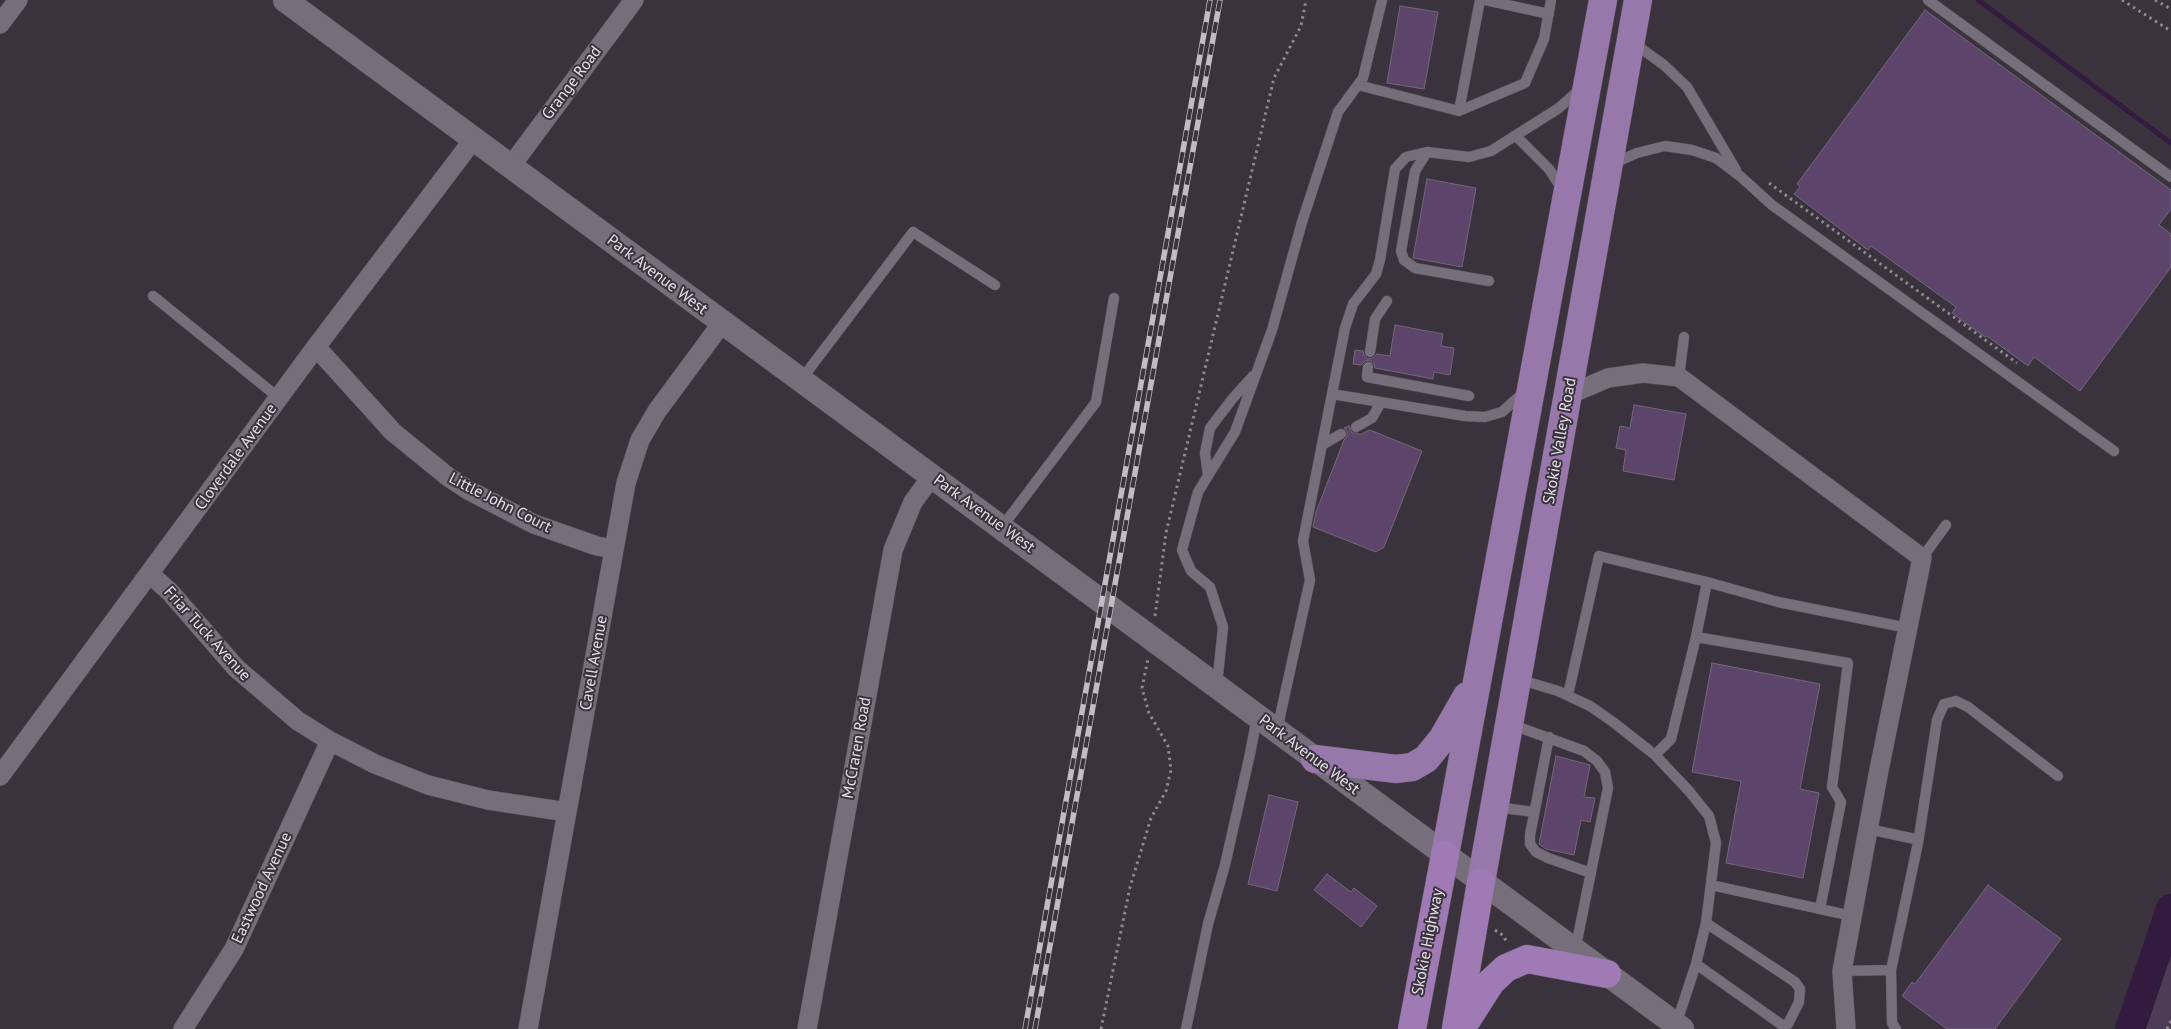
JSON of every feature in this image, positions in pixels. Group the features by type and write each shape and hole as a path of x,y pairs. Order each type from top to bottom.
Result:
{"highway":[{"path":"1445,855 1603,0"},
{"name":"Skokie Valley Road","path":"1481,882 1638,0"},
{"path":"1315,759 1396,769 1412,767 1426,759 1442,738 1476,680"},
{"name":"Skokie Highway","path":"1412,1029 1445,855"},
{"path":"1455,1029 1481,882"},
{"path":"1462,1029 1491,982 1506,968 1527,959 1607,974"}],"street":[{"path":"0,24 18,0"},
{"name":"Park Avenue West","path":"285,0 1679,1027"},
{"name":"Grange Road","path":"511,166 634,0"},
{"name":"Cloverdale Avenue","path":"0,776 316,348 473,140"},
{"name":"Cavell Avenue","path":"528,1029 626,483 640,440 657,411 722,323"},
{"name":"Little John Court","path":"316,348 393,432 446,476 468,490 534,524 597,546 614,549"},
{"path":"1568,395 1608,378 1643,373 1679,377 1922,558 1842,971 1846,1029"},
{"name":"McCraren Road","path":"807,1029 893,550 913,502 932,476"},
{"name":"Friar Tuck Avenue","path":"150,574 170,592 214,645 247,679 298,721 330,741 375,764 428,785 488,800 567,812"},
{"name":"Eastwood Avenue","path":"183,1029 234,949 330,741"}],"lane":[{"path":"1217,686 1223,628 1210,587 1191,571 1182,550 1198,492 1234,432 1272,330 1302,222 1338,112 1363,78 1382,0"},
{"path":"1459,111 1480,0"},
{"path":"1485,0 1549,14"},
{"path":"1358,85 1459,111 1526,83 1544,39 1551,0"},
{"path":"1928,0 2171,177"},
{"path":"1631,42 1664,65 1687,87 1740,176"},
{"path":"1277,730 1310,580 1303,541 1345,328 1353,304 1376,274 1395,169 1406,157 1427,152 1469,157 1491,151 1559,108 1588,81"},
{"path":"1516,136 1549,169 1567,197"},
{"path":"1608,166 1637,152 1665,146 1692,150 1716,158 1740,176 1772,205 2114,451"},
{"path":"1427,152 1416,171 1401,251 1404,260 1415,268 1490,282"},
{"path":"801,380 913,232 995,285"},
{"path":"153,296 279,398"},
{"path":"1002,527 1096,402 1114,298"},
{"path":"1370,352 1375,319 1387,301"},
{"path":"1679,377 1684,337"},
{"path":"1368,367 1367,377 1469,396"},
{"path":"1208,475 1205,453 1210,428 1232,398 1256,374"},
{"path":"1332,394 1465,416 1485,417 1502,412 1532,385"},
{"path":"1356,427 1372,418 1381,402"},
{"path":"1322,445 1341,434"},
{"path":"1922,558 1946,525"},
{"path":"1568,695 1599,556 1707,582 1778,602 1908,628"},
{"path":"1655,755 1671,739 1707,582"},
{"path":"1696,636 1848,664 1832,787 1841,802 1820,909"},
{"path":"1518,679 1568,695 1590,706 1655,755 1689,791 1709,816 1716,843 1706,923 1679,1027"},
{"path":"1896,1029 1892,1023 1891,970 1918,843 1937,720 1944,704 1956,701 1968,707 2058,776"},
{"path":"1186,1029 1208,924 1225,865 1258,716"},
{"path":"1510,724 1584,751 1597,761 1606,772 1608,788 1575,950"},
{"path":"1549,737 1534,812 1530,844 1536,852 1548,858 1591,873"},
{"path":"1495,807 1534,812"},
{"path":"1868,829 1915,839 1918,843"},
{"path":"1711,885 1852,916"},
{"path":"1696,964 1782,1025 1788,1024 1799,1002 1800,989 1795,982 1706,923"},
{"path":"1842,971 1891,970"}],"path":[{"path":"2122,0 2171,31"},
{"path":"2155,0 2171,9"},
{"path":"1768,182 2022,366"},
{"path":"1495,930 1504,936 1507,944"},
{"path":"2167,1029 2171,1021"}],"shaded area":[{"path":"2171,943 2171,1029 2143,1029"}],"building":[{"path":"1400,6 1438,12 1424,89 1387,83"},
{"path":"1925,10 2171,190 2171,209 2159,225 2171,234 2171,267 2080,391 2034,357 2028,366 1987,336 1985,337 1952,313 1956,307 1871,246 1868,250 1794,194 1800,187 1797,184"},
{"path":"1427,179 1476,188 1462,267 1413,258"},
{"path":"1395,325 1443,334 1441,346 1454,348 1450,375 1434,372 1433,379 1375,368 1374,364 1369,360 1361,365 1353,364 1355,350 1363,351 1368,359 1373,358 1377,354 1390,356"},
{"path":"1634,405 1686,414 1674,480 1623,471 1626,450 1616,448 1620,426 1630,428"},
{"path":"1349,426 1352,433 1358,433 1359,435 1370,430 1422,451 1384,547 1376,552 1313,527 1316,512 1344,440 1347,437 1347,431 1344,428"},
{"path":"1712,663 1820,684 1800,789 1819,793 1803,878 1726,863 1741,781 1692,772"},
{"path":"1556,756 1590,765 1584,797 1595,798 1590,822 1581,820 1574,855 1546,849 1539,844"},
{"path":"1269,795 1298,802 1277,891 1248,884"},
{"path":"1327,874 1351,892 1354,888 1377,906 1361,927 1314,890"},
{"path":"1988,885 2061,939 1995,1029 1947,1029 1902,996 1912,982 1915,984"}],"waterway":[{"path":"1978,0 2171,143"},
{"path":"2130,1029 2171,909"}],"railway":[{"path":"1025,1029 1210,0"},
{"path":"1035,1029 1220,0"}]}
